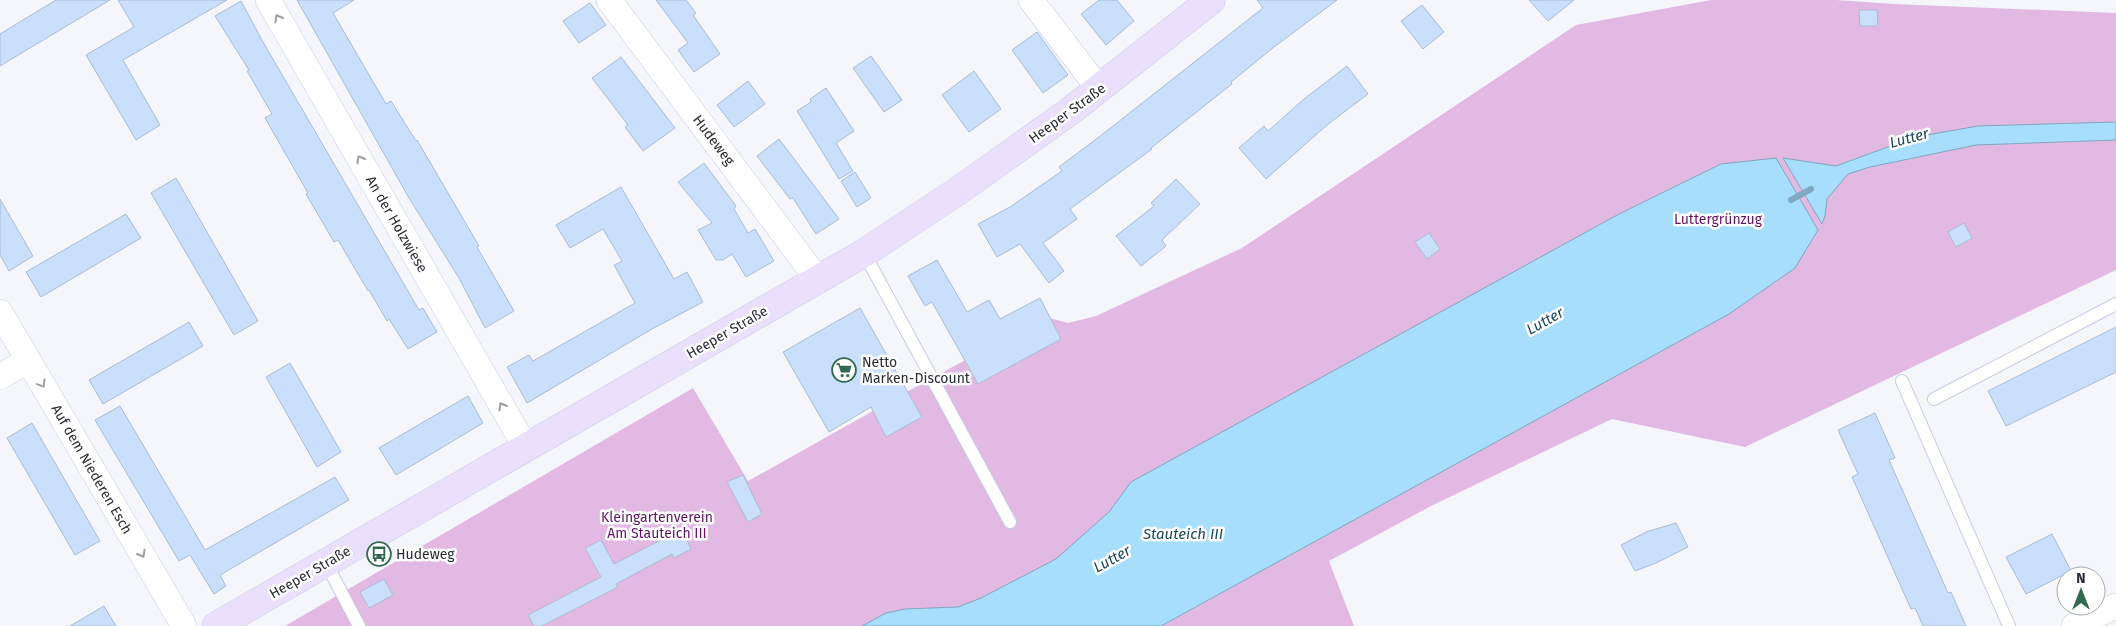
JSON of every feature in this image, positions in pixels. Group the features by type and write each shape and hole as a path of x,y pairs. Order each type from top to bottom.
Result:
{"main road":[{"name":"Heeper Straße","path":"216,626 245,618 326,563 864,253 978,177 1100,90 1211,0"}],"street":[{"name":"An der Holzwiese","path":"268,0 526,448"},
{"name":"Hudeweg","path":"609,0 818,280"},
{"path":"1031,0 1100,90"},
{"name":"Auf dem Niederen Esch","path":"0,312 184,626"},
{"path":"0,376 28,360"},
{"path":"2074,626 2116,606"}],"lane":[{"path":"864,253 1010,522"},
{"path":"1934,398 2116,304"},
{"path":"1902,380 2009,626"},
{"path":"326,563 359,626"}],"green space":[{"name":"Luttergrünzug","path":"1711,0 1836,0 2116,13 2116,270 1745,447 1612,419 1431,506 1329,561 1354,626 285,626 693,388 748,481 928,380 1046,317 1068,323 1096,316 1242,248 1576,25"}],"water":[{"path":"2116,122 2116,140 1976,145 1870,167 1848,174 1827,199 1822,224 1783,158 1836,166 1915,137 1978,126"},
{"name":"Stauteich III","path":"1776,158 1818,230 1795,268 1729,314 1161,626 862,626 886,613 905,609 958,607 981,598 1056,559 1109,512 1131,482 1619,214 1721,164"}],"building":[{"path":"56,0 110,0 0,66 0,34"},
{"path":"118,0 227,0 123,60 160,125 136,140 86,55 134,27"},
{"path":"297,0 354,0 333,13 386,104 391,101 417,140 479,246 477,247 514,311 485,328 459,278 409,198"},
{"path":"656,0 686,0 696,13 693,15 720,54 694,72 678,50 688,43"},
{"path":"1099,0 1117,0 1134,21 1106,45 1081,14"},
{"path":"1257,0 1337,0 1274,47 1152,149 1070,209 1077,219 1043,243 1064,271 1049,283 1020,244 997,257 978,224 1010,207 1062,171 1059,167 1263,8"},
{"path":"1529,0 1574,0 1548,21"},
{"path":"241,1 419,310 423,308 437,332 408,349 389,319 387,321 338,240 334,242 306,194 308,193 265,118 272,114 247,71 249,70 215,16"},
{"path":"590,3 606,25 579,43 563,21"},
{"path":"1422,5 1444,32 1423,49 1401,21"},
{"path":"1859,10 1877,10 1878,26 1860,26"},
{"path":"1037,32 1068,75 1043,93 1012,50"},
{"path":"871,56 902,100 884,112 853,68"},
{"path":"621,57 675,128 643,151 625,127 628,125 592,78"},
{"path":"1347,66 1368,94 1327,125 1266,179 1239,148 1264,126 1268,131 1304,99"},
{"path":"974,71 1001,109 969,132 942,95"},
{"path":"748,81 765,104 734,127 717,105"},
{"path":"826,88 854,131 836,143 853,171 839,179 797,111 811,102 810,99"},
{"path":"779,139 839,219 816,234 793,198 790,199 757,156"},
{"path":"704,163 736,206 734,209 748,233 755,229 774,261 746,277 732,254 723,260 716,260 698,230 712,223 678,182"},
{"path":"855,172 871,198 857,207 841,181"},
{"path":"176,178 258,321 234,335 151,193"},
{"path":"1176,179 1200,204 1162,240 1166,246 1141,266 1116,236 1154,206 1151,203"},
{"path":"621,187 674,279 687,272 703,302 652,329 527,403 507,367 529,355 533,361 635,303 614,265 622,261 603,229 570,248 556,225"},
{"path":"0,199 33,256 9,271 0,255"},
{"path":"126,214 141,238 41,297 26,272"},
{"path":"1964,223 1972,238 1956,247 1948,232"},
{"path":"1429,233 1440,249 1427,259 1415,242"},
{"path":"937,260 967,312 989,300 1000,319 1040,298 1061,339 978,384 932,302 925,306 908,276"},
{"name":"Netto Marken-Discount","path":"860,308 922,417 886,437 871,407 829,432 783,352"},
{"path":"189,322 203,346 103,404 89,380"},
{"path":"2116,327 2116,372 2006,426 1988,391"},
{"path":"290,363 341,452 317,467 266,377"},
{"path":"468,396 483,423 396,475 379,448"},
{"path":"120,406 205,550 335,477 349,500 220,575 226,586 214,594 190,555 179,561 95,420"},
{"path":"1875,413 1895,458 1889,460 1948,593 1951,592 1966,626 1923,626 1915,608 1911,609 1852,477 1858,474 1838,430"},
{"path":"32,423 100,541 75,555 7,438"},
{"path":"743,475 762,514 748,522 727,482"},
{"path":"1676,523 1688,547 1635,571 1621,545 1646,532"},
{"path":"682,529 691,549 674,558 672,554 616,584 618,587 542,626 534,626 528,615 601,577 585,548 601,540 614,564"},
{"path":"2052,534 2068,566 2056,566 2056,579 2026,594 2006,557"},
{"path":"384,579 393,595 369,608 360,592"},
{"path":"104,606 116,626 70,626"}],"waterway":[{"name":"Lutter","path":"1791,200 1811,189"}],"place":[{"name":"Netto Marken-Discount","path":"844,370"},
{"name":"Hudeweg","path":"379,554"}],"park label":[{"name":"Kleingartenverein Am Stauteich III","path":"657,526"}]}
